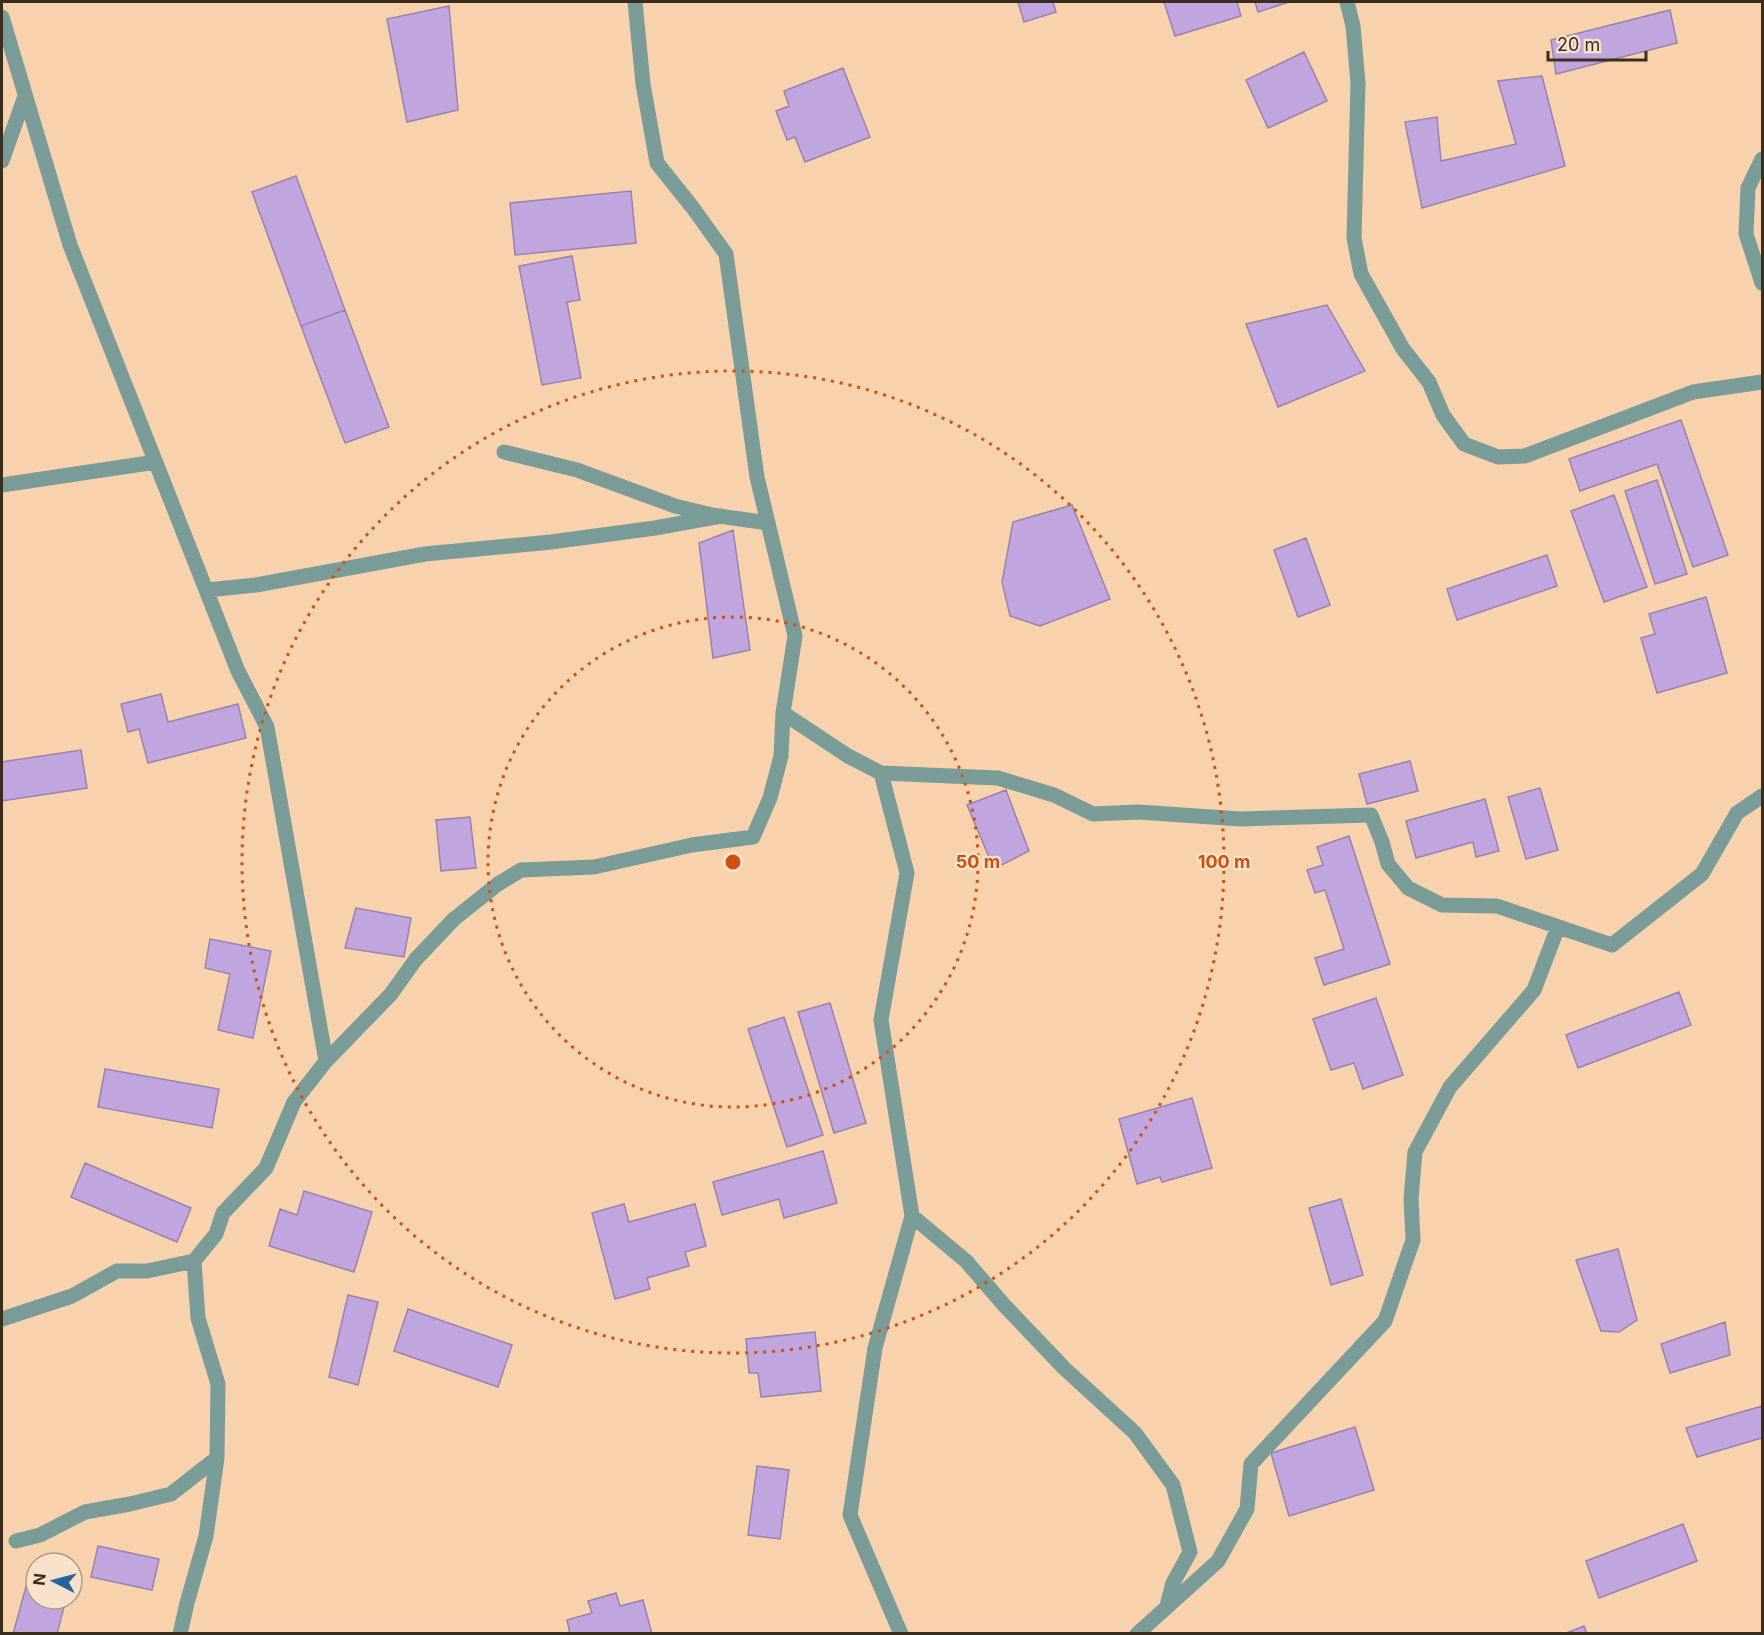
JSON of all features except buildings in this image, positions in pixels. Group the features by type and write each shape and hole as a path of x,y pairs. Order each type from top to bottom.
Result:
{"street":[{"path":"2,1319 72,1296 117,1271 147,1271 194,1261 216,1234 223,1213 266,1168 294,1102 326,1060 391,994 416,959 454,919 498,884 521,870 594,867 692,845 753,837 770,798 781,756 783,713 795,636 757,477 726,254 657,163 643,84 635,2"},
{"path":"1347,2 1353,26 1358,83 1354,238 1361,274 1403,349 1429,382 1443,415 1464,444 1498,457 1525,456 1693,392 1762,382"},
{"path":"2,17 70,245 238,671 267,727 326,1060"},
{"path":"2,161 25,96"},
{"path":"1762,159 1748,188 1746,234 1762,283"},
{"path":"504,452 578,470 675,506 768,523"},
{"path":"2,485 156,462"},
{"path":"207,590 256,585 425,554 551,542 655,528 721,516"},
{"path":"783,713 848,756 881,773 998,778 1054,795 1093,814 1138,812 1241,819 1371,815 1388,864 1408,888 1442,905 1497,906 1612,945"},
{"path":"881,773 907,873 880,1020 912,1216 875,1348 850,1515 893,1626 901,1634"},
{"path":"1612,945 1702,874 1737,813 1762,796"},
{"path":"1137,1634 1218,1561 1247,1509 1251,1464 1386,1321 1413,1240 1411,1199 1415,1152 1450,1087 1534,990 1558,927 1612,945"},
{"path":"912,1216 966,1261 1064,1368 1135,1433 1173,1485 1190,1552 1173,1583 1167,1607"},
{"path":"180,1634 186,1603 206,1536 217,1458 218,1384 198,1318 194,1261"},
{"path":"16,1541 40,1535 85,1512 171,1494 217,1458"}]}
